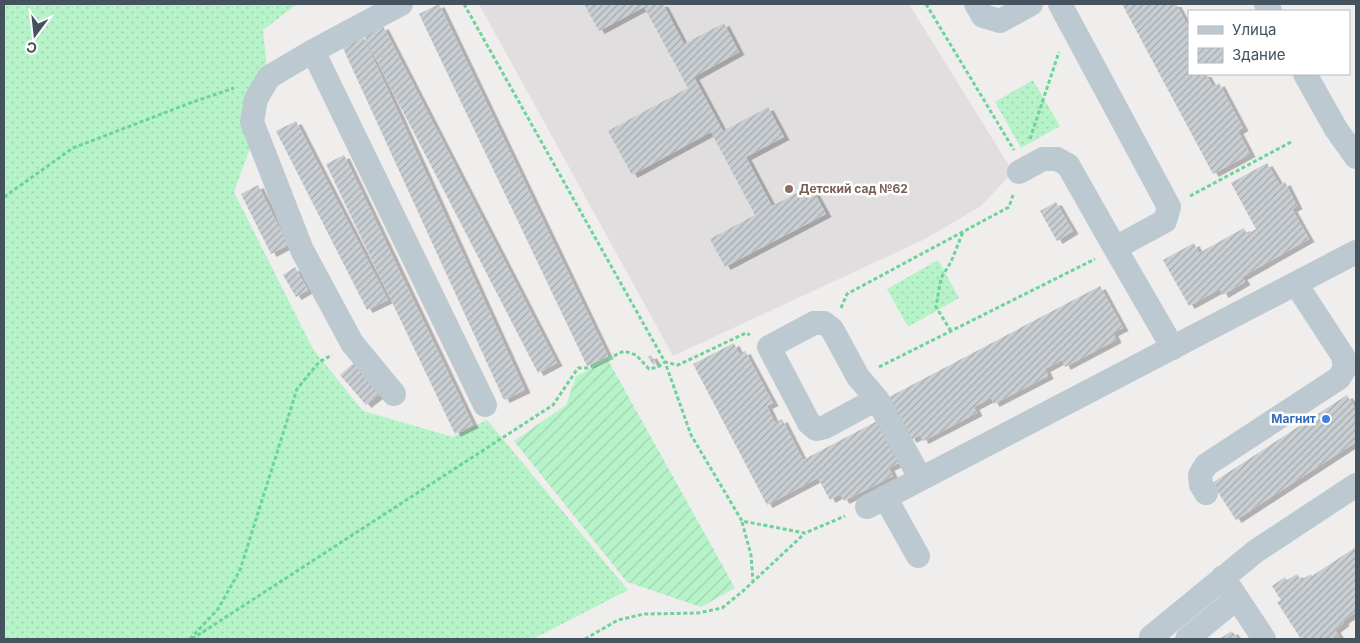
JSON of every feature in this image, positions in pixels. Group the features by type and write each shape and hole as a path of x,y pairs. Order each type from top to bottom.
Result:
{"street":[{"path":"394,394 352,343 302,250 252,122 256,99 269,77 401,4"},
{"path":"976,4 983,16 1000,21 1031,4"},
{"path":"1065,12 1169,207 1165,221 1115,248"},
{"path":"313,51 485,405"},
{"path":"1306,75 1336,129 1356,157"},
{"path":"1020,168 1043,159 1057,159 1068,165 1173,348"},
{"path":"918,556 876,502 1356,252"},
{"path":"1206,493 1201,485 1200,475 1206,465 1339,378 1345,368 1343,356 1296,284"},
{"path":"877,399 825,427 816,429 809,422 769,347 814,323 824,323 832,329 858,377 877,399 920,478"},
{"path":"1151,637 1256,551 1356,484"},
{"path":"1223,577 1264,639"},
{"path":"1187,639 1237,598"}],"path":[{"path":"464,4 665,362 691,435 742,521 751,555 753,582"},
{"path":"926,4 1020,168"},
{"path":"832,329 847,294 1009,207 1065,12"},
{"path":"4,197 73,148 190,104 269,77"},
{"path":"1169,207 1291,142"},
{"path":"951,331 936,308 941,278 952,262 964,231"},
{"path":"858,377 1115,248"},
{"path":"191,639 553,406 578,368 588,368 624,352 636,356 649,369 658,367 665,362 678,365 746,333 769,347"},
{"path":"191,639 218,609 240,570 297,390 319,362 352,343"},
{"path":"585,639 618,620 644,614 698,613 722,608 805,534 876,502"},
{"path":"742,521 805,534"}],"shaded area":[{"name":"Детский сад №62","path":"479,4 909,4 1013,172 981,206 925,239 673,356"}],"green space":[{"path":"4,4 297,4 263,30 270,94 234,192 313,349 363,411 453,437 487,420 628,590 533,639 4,639"},
{"path":"1033,80 1060,126 1021,148 995,102"},
{"path":"938,260 959,298 908,327 887,289"},
{"path":"608,360 735,588 701,607 627,582 514,441 566,405 576,376"}],"building":[{"path":"439,4 608,356 587,366 419,14"},
{"path":"584,4 663,4 684,44 724,23 739,52 694,77 723,131 768,107 784,137 746,157 772,206 811,186 826,214 725,267 710,239 755,215 711,132 632,175 608,131 688,88 644,7 599,31"},
{"path":"1122,4 1176,4 1188,26 1188,75 1207,75 1213,87 1219,83 1243,128 1238,131 1250,154 1213,174"},
{"path":"383,26 557,363 538,373 364,36"},
{"path":"363,36 525,390 504,400 342,46"},
{"path":"296,121 388,300 367,310 276,131"},
{"path":"344,155 473,425 455,434 326,164"},
{"path":"1267,163 1280,185 1285,182 1297,206 1292,209 1309,239 1242,277 1245,282 1223,295 1220,289 1189,306 1163,260 1194,243 1199,253 1244,228 1247,234 1256,229 1231,183"},
{"path":"258,185 288,245 271,254 241,194"},
{"path":"1056,202 1073,231 1057,241 1040,211"},
{"path":"295,267 308,290 296,297 283,275"},
{"path":"1100,286 1123,328 1113,333 1116,340 1065,367 1062,360 1045,369 1048,376 994,404 991,398 974,407 977,413 923,441 920,435 911,440 889,397"},
{"path":"734,343 739,354 745,351 773,403 767,406 775,423 782,419 803,460 879,420 901,462 889,468 893,476 844,501 840,494 830,500 818,478 767,505 693,364"},
{"path":"651,355 656,363 653,365 648,357"},
{"path":"355,362 381,393 366,405 340,375"},
{"path":"1347,395 1356,409 1356,442 1236,520 1212,483"},
{"path":"1356,547 1356,612 1343,621 1344,623 1335,630 1339,636 1333,639 1301,639 1277,602 1281,600 1272,586 1285,577 1287,580 1297,574 1301,580 1311,574 1312,576"},
{"path":"1232,631 1238,639 1219,639"}],"place":[{"name":"Детский сад №62","path":"789,189"},
{"name":"Магнит","path":"1326,419"}]}
